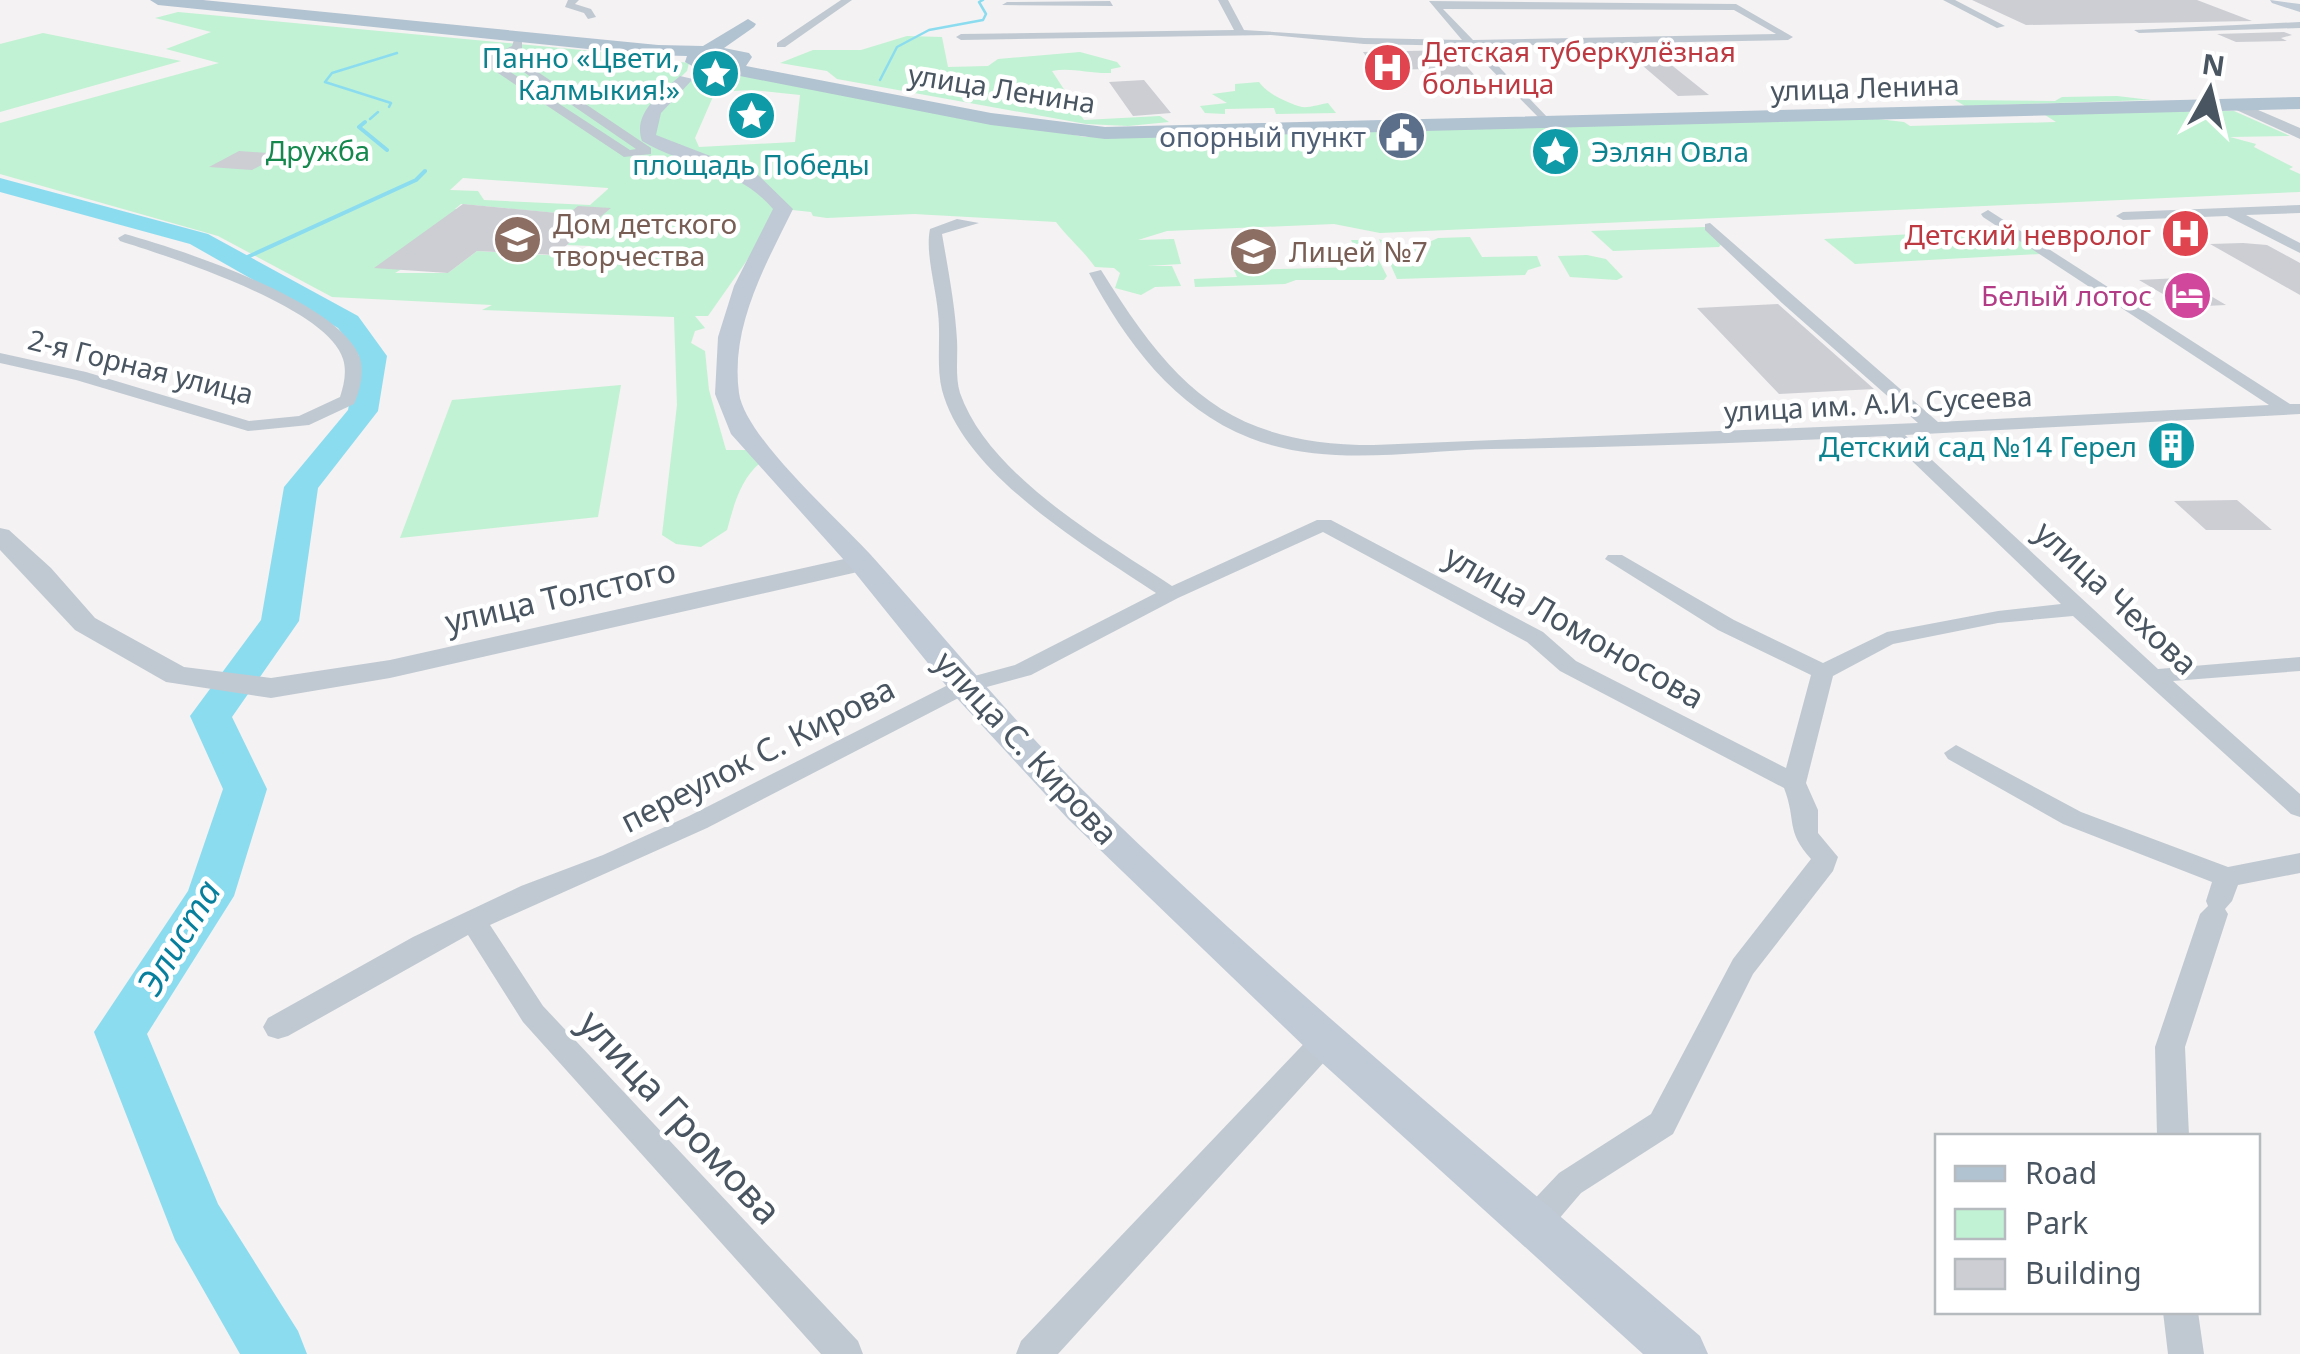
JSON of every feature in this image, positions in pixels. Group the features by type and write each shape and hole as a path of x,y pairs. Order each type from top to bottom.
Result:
{"main road":[{"path":"158,0 646,50 695,65"},
{"path":"2278,0 2300,8"},
{"path":"136,1 695,65 750,18 743,58 723,67"},
{"name":"улица Ленина","path":"695,65 743,58 836,88"},
{"name":"улица Ленина","path":"695,65 723,67 990,119 1105,133 2300,103"},
{"name":"улица С. Кирова","path":"695,65 652,113 646,126 648,136 659,145 744,172 783,209 734,312 725,378 731,411 740,429 862,563 964,686 1081,810 1326,1040 1682,1354"}],"street":[{"path":"574,0 568,5 588,11 591,17"},
{"path":"781,45 848,0"},
{"path":"1223,0 1240,32"},
{"path":"1948,0 2000,26"},
{"path":"1008,5 1240,32 1301,33 1364,41 1472,43 1788,37 1736,8 1433,3"},
{"path":"1433,3 1546,122"},
{"path":"961,37 1114,15"},
{"path":"2139,30 2300,26"},
{"path":"498,56 509,58 647,151 628,154 490,63 498,56 517,48 518,42"},
{"path":"2236,105 2300,134"},
{"path":"2210,200 2300,248"},
{"path":"2123,216 2300,209"},
{"path":"1988,214 2295,412"},
{"path":"972,224 957,223 936,232 950,388 963,420 978,443 1058,516 1171,594"},
{"path":"1710,226 1787,300 1934,428"},
{"name":"2-я Горная улица","path":"0,358 80,376 248,426 302,422 348,400 352,356 338,336 312,316 197,261 125,238"},
{"name":"улица им. А.И. Сусеева","path":"1096,273 1128,330 1166,374 1229,421 1260,435 1303,446 1358,451 1460,444 1630,443 2295,412"},
{"name":"улица Чехова","path":"1891,431 2078,610 2300,808"},
{"name":"переулок С. Кирова","path":"278,1028 423,945 698,822 964,686 1024,670 1171,594 1324,524"},
{"name":"улица Ломоносова","path":"1324,524 1535,637 1568,666 1794,783"},
{"name":"улица Толстого","path":"0,536 42,574 85,624 177,675 271,688 390,669 862,563"},
{"path":"1616,559 1726,626 1822,672"},
{"path":"1534,1223 1570,1183 1662,1124 1743,966 1820,871 1825,857 1805,835 1805,810 1794,783 1822,672 1887,639 1998,617 2078,610"},
{"path":"2153,676 2300,664"},
{"path":"1956,753 2220,897"},
{"path":"2173,1134 2170,1047 2220,897 2300,862"},
{"name":"улица Громова","path":"474,921 533,1014 846,1354"},
{"path":"1034,1354 1326,1040"},
{"path":"2181,1314 2186,1354"}],"green space":[{"name":"Дружба","path":"178,12 689,63 687,71 667,90 677,91 703,76 733,72 1085,137 1860,117 1910,126 2056,122 2042,113 2234,111 2290,136 2230,137 2256,144 2254,147 2293,167 2289,169 2300,174 2300,192 1380,233 1334,224 1167,231 1138,240 1174,239 1181,264 1147,266 1172,266 1181,286 1155,287 1141,295 1115,288 1120,273 1114,268 1095,267 1056,222 914,214 827,218 783,209 708,316 695,316 705,328 695,331 691,343 705,351 709,390 726,450 746,450 760,463 743,485 727,530 701,547 676,544 662,535 677,405 674,317 482,310 492,305 332,297 218,236 0,174 0,123 219,63 166,49 211,32 155,18","holes":["752,90 800,95 795,142 699,147 695,138 715,92","463,178 608,188 590,205 484,200 478,191 450,190","461,204 568,214 610,208 567,245 591,246 580,257 477,251 448,273 395,273 498,212 455,209"]},
{"path":"43,33 181,61 0,112 0,44"},
{"path":"907,36 942,37 948,67 988,66 998,59 1080,52 1117,62 1121,67 1111,69 1111,73 1052,71 1084,120 1160,116 1169,122 1128,126 1086,124 837,79 827,71 780,63 813,50 861,50"},
{"path":"1259,82 1290,103 1305,107 1328,103 1336,113 1276,114 1274,108 1205,113 1200,106 1227,103 1212,94 1235,91 1235,84"},
{"path":"2062,97 2151,100 1965,106 1955,100 2055,101"},
{"path":"1705,227 1722,243 1719,247 1613,251 1591,231"},
{"path":"2002,229 2040,254 1855,264 1824,239"},
{"path":"1470,237 1482,257 1537,256 1541,266 1525,275 1397,279 1379,239 1410,251 1438,238"},
{"path":"1351,240 1368,240 1387,276 1384,280 1296,280 1285,284 1195,287 1194,279 1237,277 1234,270 1364,267"},
{"path":"1558,256 1606,259 1623,277 1570,277"},
{"path":"621,385 598,517 400,538 452,400"}],"building":[{"path":"1972,0 2197,0 2252,21 2026,25"},
{"path":"2217,34 2292,35 2281,38 2287,41 2236,42"},
{"name":"Детская туберкулёзная больница","path":"1452,50 1478,79 1438,80 1429,69 1376,70 1363,52"},
{"path":"1664,59 1709,95 1678,96 1636,60"},
{"path":"1144,80 1171,113 1133,116 1109,82"},
{"path":"239,151 282,154 252,170 209,167"},
{"name":"Дом детского творчества","path":"463,204 568,214 578,206 611,208 555,255 477,251 448,273 374,268"},
{"path":"2210,244 2267,245 2300,263 2300,295"},
{"name":"Белый лотос","path":"2179,278 2226,305 2185,307 2139,280"},
{"path":"1778,304 1874,389 1779,394 1697,308"},
{"path":"2237,500 2272,530 2206,530 2174,501"}],"waterway":[{"path":"880,80 897,47 929,30 983,20 986,14 979,2 983,0"},
{"path":"389,107 391,103 325,82 332,73 397,53"},
{"path":"370,119 378,112"},
{"path":"365,122 359,127 387,150"},
{"path":"241,260 416,180 425,171"},
{"name":"Элиста","path":"0,185 199,239 348,322 373,356 363,411 301,487 280,621 211,716 245,789 210,896 120,1032 196,1221 275,1354"}],"place":[{"name":"Детская туберкулёзная больница","path":"1387,67"},
{"name":"Панно «Цвети, Калмыкия!»","path":"715,73"},
{"name":"площадь Победы","path":"751,116"},
{"name":"опорный пункт","path":"1401,136"},
{"name":"Ээлян Овла","path":"1556,151"},
{"name":"Детский невролог","path":"2186,234"},
{"name":"Дом детского творчества","path":"518,239"},
{"name":"Лицей №7","path":"1254,251"},
{"name":"Белый лотос","path":"2187,295"},
{"name":"Детский сад №14 Герел","path":"2172,446"}]}
